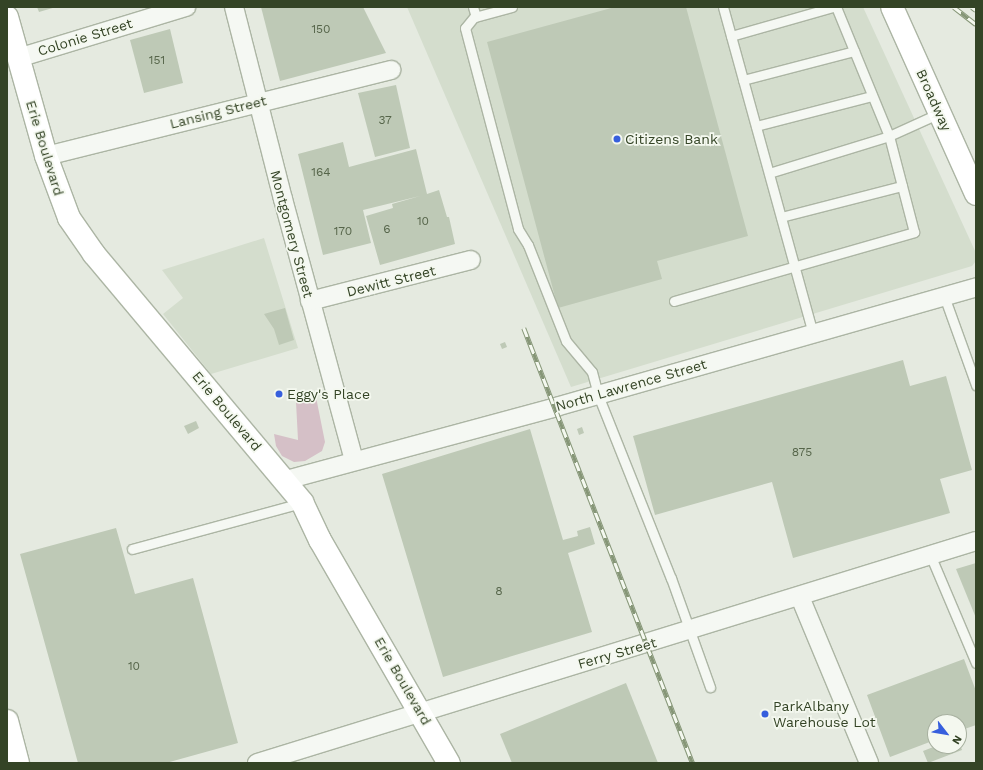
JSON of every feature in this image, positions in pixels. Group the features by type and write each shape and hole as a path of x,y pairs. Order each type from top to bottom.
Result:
{"street":[{"name":"Colonie Street","path":"12,59 186,7"},
{"name":"Montgomery Street","path":"234,7 310,301 354,460"},
{"name":"Broadway","path":"892,7 976,194"},
{"name":"Erie Boulevard","path":"7,17 12,59 59,196 79,234 286,480 302,502 320,540 449,763"},
{"name":"Lansing Street","path":"46,156 391,70"},
{"name":"Dewitt Street","path":"310,301 471,260"},
{"name":"North Lawrence Street","path":"286,480 354,460 598,395 976,287"},
{"name":"Ferry Street","path":"257,763 420,711 690,631 931,557 976,541"},
{"path":"800,597 869,763"},
{"path":"7,721 18,763"}],"lane":[{"path":"473,7 476,16"},
{"path":"512,7 476,16 465,28 518,229 528,245 566,341 592,372 598,395 671,578 710,687"},
{"path":"723,7 813,334"},
{"path":"674,301 914,232 889,136 834,7 731,36"},
{"path":"743,80 854,51"},
{"path":"756,126 872,96"},
{"path":"769,173 889,136 940,113"},
{"path":"781,217 902,186"},
{"path":"944,296 976,385"},
{"path":"132,549 302,502"},
{"path":"931,557 976,663"}],"shaded area":[{"path":"407,7 863,7 976,253 976,261 972,266 571,387"},
{"path":"264,238 298,348 211,374 163,314 183,298 162,270"},
{"path":"316,397 325,442 322,451 305,461 294,462 282,456 276,446 274,434 298,440 296,402"}],"building":[{"path":"37,7 56,7 39,12"},
{"path":"261,7 363,7 386,53 280,81"},
{"name":"Citizens Bank","path":"615,7 686,7 748,236 657,261 662,279 558,308 487,42"},
{"path":"170,29 183,83 144,93 130,40"},
{"path":"396,85 410,148 375,157 358,93"},
{"path":"343,142 349,167 416,149 427,194 439,190 447,217 449,217 455,244 380,265 366,216 393,208 392,204 420,196 363,210 371,243 323,255 298,154"},
{"path":"285,308 294,340 279,345 274,329 264,314"},
{"path":"505,342 507,347 502,349 500,344"},
{"path":"903,360 910,386 946,376 972,470 940,479 950,513 793,558 772,482 655,515 633,436"},
{"path":"196,421 199,428 188,434 184,426"},
{"path":"582,427 584,433 579,435 577,429"},
{"path":"530,429 563,540 578,536 577,531 590,527 595,544 568,553 592,632 443,677 382,474"},
{"path":"116,528 135,594 193,578 238,743 166,763 78,763 20,554"},
{"path":"976,563 976,618 956,569"},
{"path":"964,659 976,691 976,725 967,728 967,714 927,714 927,743 890,757 867,695"},
{"path":"626,683 658,763 512,763 500,734"},
{"path":"927,749 927,754 952,754 928,763 923,751"}],"railway":[{"path":"954,7 976,24"},
{"path":"972,7 976,10"},
{"path":"524,328 693,763"}],"place":[{"name":"Citizens Bank","path":"617,139"},
{"name":"Eggy's Place","path":"279,394"},
{"name":"ParkAlbany Warehouse Lot","path":"765,714"}]}
